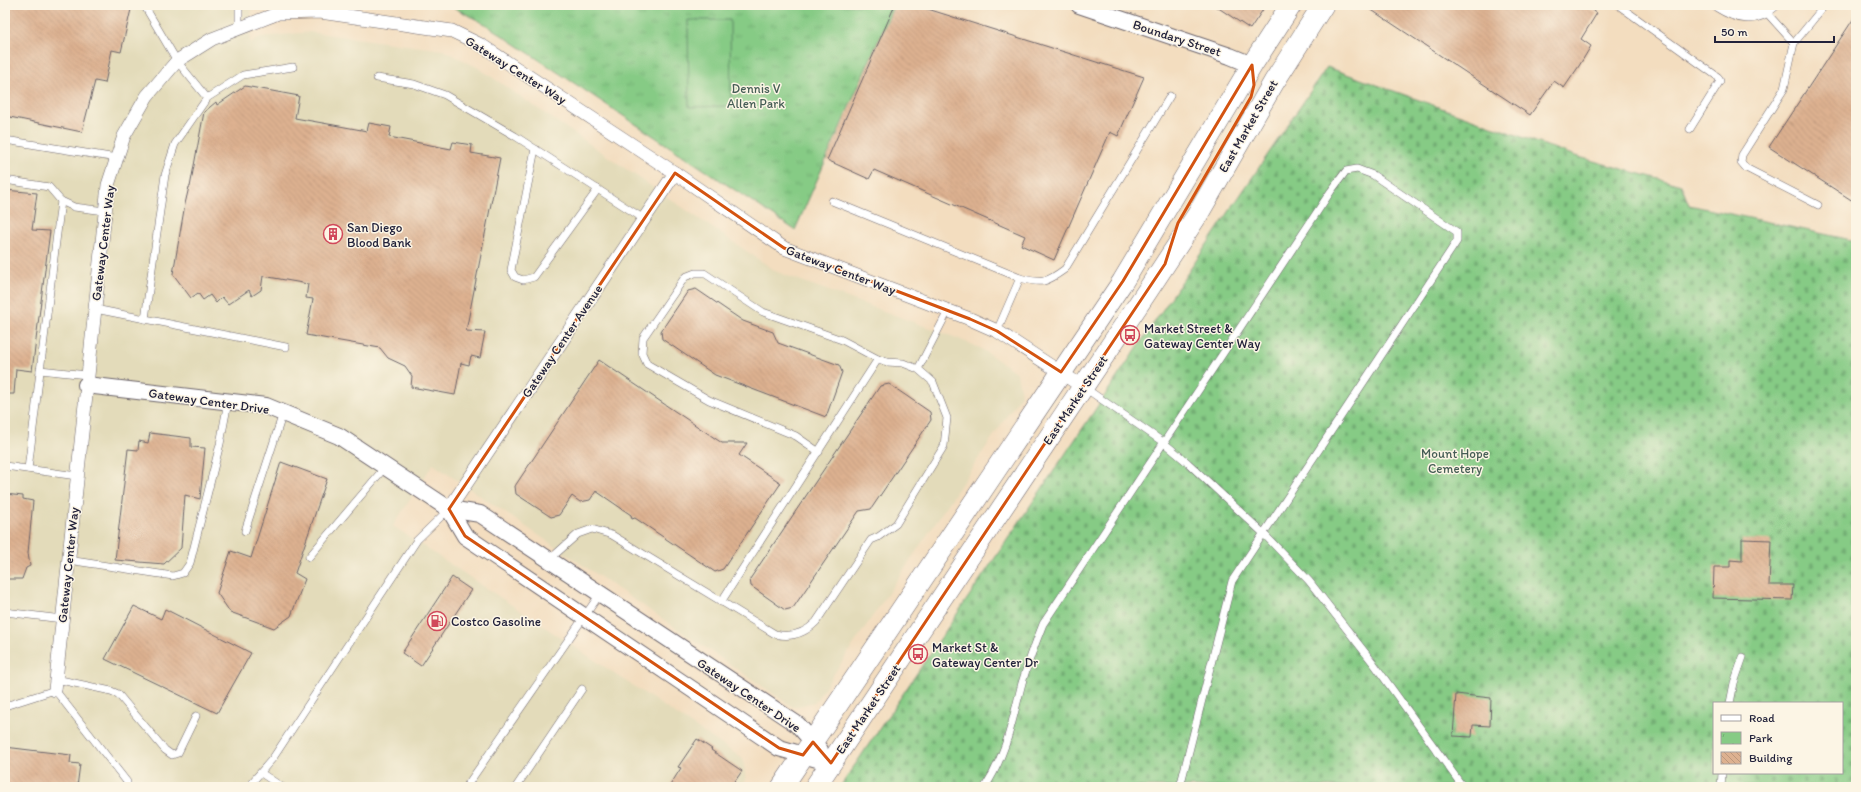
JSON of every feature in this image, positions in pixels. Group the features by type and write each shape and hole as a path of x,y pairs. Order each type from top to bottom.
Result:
{"main road":[{"name":"East Market Street","path":"782,787 1127,274 1289,5"},
{"name":"East Market Street","path":"814,787 1198,214 1302,36 1323,5"},
{"path":"1165,264 1178,223 1251,97 1254,84 1252,65"}],"street":[{"name":"Boundary Street","path":"1079,5 1230,56 1252,65"},
{"path":"1721,7 1737,15 1752,17 1769,8"},
{"name":"Gateway Center Way","path":"56,684 105,210 108,185 116,158 124,136 147,96 177,61 212,39 278,13 320,12 452,31 481,45 675,173 784,248 970,319 996,332 1083,387"},
{"name":"Gateway Center Avenue","path":"449,509 675,173"},
{"name":"Gateway Center Drive","path":"87,380 228,402 266,406 339,436 449,509 465,536 782,750 808,748"},
{"name":"Gateway Center Drive","path":"449,509 480,514 798,725 808,748 831,763"}],"lane":[{"path":"144,5 177,61 207,98"},
{"path":"239,5 239,28"},
{"path":"1818,205 1746,168 1741,162 1742,155 1784,89 1794,43 1825,5"},
{"path":"1623,6 1718,77 1720,81 1690,129"},
{"path":"1769,8 1794,43"},
{"path":"145,319 165,175 175,144 207,98 243,75 293,67"},
{"path":"377,78 414,84 445,95 535,149 644,219"},
{"path":"832,201 1020,278 1038,283 1054,278 1065,270 1170,96"},
{"path":"5,140 116,158"},
{"path":"535,149 511,270 515,277 523,280 534,277 598,189"},
{"path":"985,787 1003,752 1015,716 1032,651 1042,624 1331,191 1346,171 1357,169 1373,175 1457,232 1457,241 1232,581 1180,787"},
{"path":"5,180 49,186 61,201 74,207 105,210"},
{"path":"28,469 61,201"},
{"path":"549,560 578,534 592,528 612,535 775,634 786,636 808,630 816,622 871,540 878,537 896,524 944,446 947,418 933,382 918,370 902,363 886,362 878,359 842,340 764,312 704,273 685,277 643,338 642,353 647,364 709,400 796,436 819,452"},
{"path":"996,332 1020,278"},
{"path":"95,309 286,347"},
{"path":"918,370 948,311"},
{"path":"722,602 878,359"},
{"path":"40,370 87,380"},
{"path":"1083,387 1163,442 1188,463 1263,533 1310,581 1374,664 1463,787"},
{"path":"68,560 173,576 182,574 190,563 200,527 220,444 228,402"},
{"path":"245,531 283,414"},
{"path":"5,466 77,476"},
{"path":"309,557 386,466"},
{"path":"248,787 273,758 417,540 449,509"},
{"path":"466,787 600,594"},
{"path":"5,612 62,618"},
{"path":"1730,702 1734,683 1743,657"},
{"path":"5,706 56,684 112,691 118,694 165,750 172,754 178,753 196,716"},
{"path":"56,684 127,782 127,787"},
{"path":"516,787 582,689"},
{"path":"261,773 282,787"},
{"path":"1721,787 1722,774"}],"highlighted area":[{"path":"1252,65 1254,85 1251,97 1178,223 1165,264 831,763 813,742 803,755 779,748 465,536 449,509 675,173 784,248 970,319 997,331 1061,372 1123,281"}],"shaded area":[{"path":"5,5 252,5 250,43 263,37 310,32 443,50 477,67 777,272 980,348 1017,373 1021,395 815,702 793,707 433,464 393,526 743,759 746,780 741,787 5,787"}],"green space":[{"name":"Dennis V Allen Park","path":"449,5 894,5 795,230 485,24"},
{"path":"688,20 730,20 731,106 689,107"},
{"name":"Mount Hope Cemetery","path":"1327,67 1575,156 1681,185 1689,205 1856,241 1856,787 840,787"}],"building":[{"path":"11,5 132,5 121,52 112,50 105,83 95,81 82,132 5,116 5,14"},
{"path":"895,5 915,5 1144,77 1118,136 1110,132 1054,260 1021,245 1025,236 874,170 869,179 827,160"},
{"path":"1214,5 1266,5 1250,29"},
{"path":"1364,5 1583,5 1597,13 1581,39 1591,46 1579,66 1564,88 1554,81 1530,115"},
{"path":"1856,15 1856,203 1769,147"},
{"name":"San Diego Blood Bank","path":"245,86 299,96 295,118 367,131 369,123 391,127 389,137 451,149 453,142 472,145 471,153 500,158 466,331 485,332 480,358 471,356 469,365 461,363 455,395 411,387 412,376 405,366 388,358 380,348 306,335 313,299 306,298 308,284 263,276 261,290 252,296 249,290 228,304 222,297 216,303 210,295 203,300 198,293 191,298 173,274 185,204 190,187 204,112 216,102 217,105"},
{"path":"5,190 37,193 32,230 50,231 32,371 16,369 14,394 5,394"},
{"path":"696,289 743,321 773,332 778,343 839,365 842,372 826,417 715,375 662,339 661,331 688,291"},
{"path":"599,360 722,443 747,443 739,455 781,483 723,569 715,572 635,518 632,519 631,515 596,491 590,500 580,502 572,496 559,515 551,517 516,494 515,486"},
{"path":"889,384 930,412 931,420 871,509 859,511 793,608 785,610 751,586 750,579 880,386"},
{"path":"150,433 191,438 191,447 205,448 200,499 185,495 181,548 164,564 115,560 128,449 138,450 139,441 148,443"},
{"path":"281,462 327,479 295,573 305,579 291,616 274,628 230,612 217,593 231,551 251,558"},
{"path":"5,494 23,496 23,499 33,501 28,553 30,566 26,568 22,579 5,579"},
{"path":"1742,539 1771,540 1769,585 1793,585 1792,600 1713,598 1714,567 1730,567 1730,560 1742,561"},
{"name":"Costco Gasoline","path":"452,577 471,590 421,666 402,653"},
{"path":"134,606 161,619 165,609 251,653 217,713 105,659"},
{"path":"1456,694 1491,698 1490,726 1473,725 1472,737 1453,736"},
{"path":"697,739 742,771 731,787 669,787 681,768 678,767"},
{"path":"5,747 71,755 70,763 80,764 77,787 5,787"}],"place":[{"name":"San Diego Blood Bank","path":"333,234"},
{"name":"Market Street & Gateway Center Way","path":"1130,335"},
{"name":"Costco Gasoline","path":"437,621"},
{"name":"Market St & Gateway Center Dr","path":"918,654"}]}
